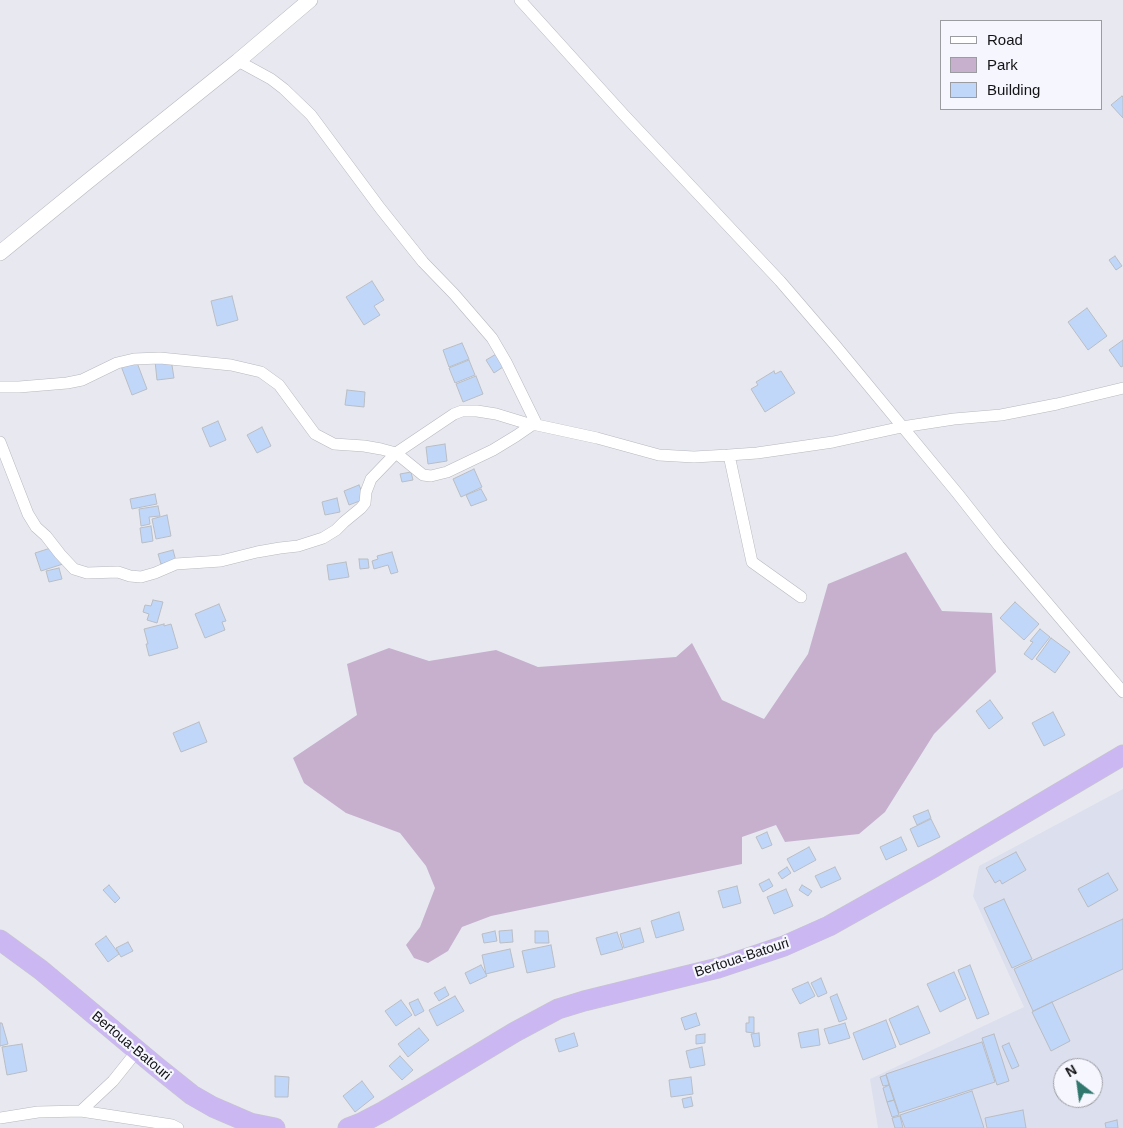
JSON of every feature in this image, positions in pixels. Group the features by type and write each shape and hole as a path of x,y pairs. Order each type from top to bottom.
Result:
{"highway":[{"name":"Bertoua-Batouri","path":"348,1128 373,1122 530,1024 558,1009 718,968 784,946 829,926 1123,755"},
{"name":"Bertoua-Batouri","path":"0,940 40,970 185,1089 213,1106 250,1123 275,1128"}],"street":[{"path":"0,253 238,61 310,0"},
{"path":"520,0 624,115 780,281 835,345 999,546 1123,692"},
{"path":"238,61 284,89 311,115 422,262 454,294 492,338 506,362 534,425"},
{"path":"0,387 67,383 82,380 117,362 134,359 160,358 231,365 261,372 279,385 315,434 334,444 364,446 396,453 423,475 431,476 447,472 493,450 534,425"},
{"path":"0,442 28,514 36,527 74,569 87,573 118,572 141,577 176,564 221,561 257,552 298,546 324,538 336,530 365,504 366,492 371,479 396,453 444,420 462,411 496,414 534,425 597,438 659,454 694,457 757,453 833,442 902,427 954,419 1001,415 1123,388"},
{"path":"729,455 752,562 801,597"},
{"path":"81,1111 113,1081 137,1051"},
{"path":"0,1118 38,1112 81,1111 172,1125 178,1128"}],"shaded area":[{"path":"1123,789 1123,1128 878,1128 870,1079 1024,1007 973,896 979,866"}],"green space":[{"path":"906,552 942,611 992,613 996,672 934,734 885,812 859,834 785,842 776,825 742,837 742,864 491,916 462,927 448,951 428,963 414,958 406,945 420,927 435,888 426,866 400,833 346,813 304,783 293,758 357,715 347,664 389,648 429,661 496,650 538,667 676,657 692,643 722,700 764,719 808,654 828,584"}],"building":[{"path":"1123,97 1123,118 1111,105"},
{"path":"1115,256 1122,266 1116,270 1109,260"},
{"path":"372,281 384,300 374,306 380,315 364,325 346,297"},
{"path":"232,296 238,320 217,326 211,301"},
{"path":"1087,308 1107,336 1088,350 1068,322"},
{"path":"1123,340 1123,366 1121,367 1109,350"},
{"path":"462,343 469,359 449,367 443,350"},
{"path":"498,353 506,365 494,373 486,360"},
{"path":"171,359 174,378 157,380 155,361"},
{"path":"136,360 147,389 132,395 121,366"},
{"path":"469,360 475,375 455,383 449,368"},
{"path":"774,371 775,374 781,371 795,393 765,412 751,389 758,385 756,382"},
{"path":"476,376 483,394 463,402 456,384"},
{"path":"347,390 365,392 364,407 345,405"},
{"path":"218,421 226,440 210,447 202,428"},
{"path":"262,427 271,446 257,453 247,435"},
{"path":"445,444 447,461 428,464 426,447"},
{"path":"474,469 482,487 461,497 453,479"},
{"path":"411,472 413,480 402,482 400,474"},
{"path":"359,485 365,499 349,505 344,491"},
{"path":"481,489 487,500 471,506 466,495"},
{"path":"155,494 157,504 132,509 130,499"},
{"path":"337,498 340,512 325,515 322,502"},
{"path":"158,506 160,516 149,517 150,524 141,526 139,509"},
{"path":"167,515 171,536 156,539 152,519"},
{"path":"151,526 153,541 142,543 140,528"},
{"path":"57,546 63,564 41,571 35,553"},
{"path":"173,550 176,561 161,564 158,554"},
{"path":"392,552 398,572 391,574 388,565 374,569 372,561 378,559 377,556"},
{"path":"359,559 368,559 369,568 360,569"},
{"path":"346,562 349,577 329,580 327,565"},
{"path":"59,568 62,579 49,582 46,571"},
{"path":"153,600 163,602 157,623 147,620 149,614 143,612 145,605 151,606"},
{"path":"1015,602 1039,624 1024,640 1000,618"},
{"path":"219,604 226,621 222,622 225,630 205,638 195,614"},
{"path":"164,624 164,626 171,624 178,648 149,656 144,629"},
{"path":"1040,629 1050,637 1032,660 1024,654 1033,642 1030,641"},
{"path":"1051,638 1070,652 1055,673 1036,659"},
{"path":"990,700 1003,718 989,729 976,711"},
{"path":"1053,712 1065,735 1044,746 1032,723"},
{"path":"199,722 207,742 181,752 173,733"},
{"path":"928,810 931,818 917,825 913,816"},
{"path":"931,819 940,837 918,847 910,829"},
{"path":"767,832 772,845 762,849 756,837"},
{"path":"901,837 907,850 886,860 880,847"},
{"path":"809,847 816,860 794,872 787,859"},
{"path":"1016,852 1026,870 1002,884 1000,880 995,883 986,868"},
{"path":"787,867 791,873 782,879 778,873"},
{"path":"835,867 841,879 821,888 815,876"},
{"path":"1108,873 1118,890 1088,907 1078,889"},
{"path":"769,879 773,886 763,892 759,884"},
{"path":"109,885 120,898 115,903 103,890"},
{"path":"802,885 812,891 808,896 799,890"},
{"path":"737,886 741,903 723,908 718,891"},
{"path":"786,889 793,906 774,914 767,897"},
{"path":"1004,899 1032,959 1012,968 984,908"},
{"path":"679,912 684,930 656,938 651,921"},
{"path":"1123,919 1123,969 1033,1011 1014,969"},
{"path":"640,928 644,942 624,948 620,934"},
{"path":"512,930 513,942 500,943 499,931"},
{"path":"495,931 497,941 484,943 482,934"},
{"path":"535,931 548,931 549,943 535,943"},
{"path":"617,932 623,949 601,955 596,938"},
{"path":"106,936 119,954 108,962 95,944"},
{"path":"128,942 133,951 121,957 116,948"},
{"path":"551,945 555,967 527,973 522,951"},
{"path":"510,949 514,967 486,974 482,955"},
{"path":"481,965 487,976 470,984 465,973"},
{"path":"970,965 989,1014 977,1019 958,970"},
{"path":"954,972 966,999 940,1012 927,984"},
{"path":"821,978 827,993 818,997 811,983"},
{"path":"808,982 815,996 800,1004 792,989"},
{"path":"445,987 449,995 439,1001 434,993"},
{"path":"837,994 847,1019 839,1022 830,997"},
{"path":"455,996 464,1011 437,1026 429,1010"},
{"path":"418,999 424,1011 415,1016 409,1003"},
{"path":"401,1000 412,1015 396,1026 385,1011"},
{"path":"1052,1002 1070,1041 1051,1051 1032,1012"},
{"path":"918,1006 930,1033 900,1045 889,1019"},
{"path":"696,1013 700,1025 685,1030 681,1018"},
{"path":"749,1017 754,1017 754,1033 746,1032 746,1023 749,1023"},
{"path":"886,1020 896,1047 863,1060 853,1033"},
{"path":"0,1023 2,1023 8,1044 0,1046"},
{"path":"845,1023 850,1038 829,1044 824,1029"},
{"path":"419,1028 429,1040 408,1057 398,1044"},
{"path":"818,1029 820,1045 801,1048 798,1033"},
{"path":"574,1033 578,1046 559,1052 555,1039"},
{"path":"759,1033 760,1046 754,1047 751,1034"},
{"path":"705,1034 705,1043 696,1044 696,1035"},
{"path":"994,1034 1009,1081 997,1085 982,1038"},
{"path":"982,1042 995,1082 899,1113 886,1074"},
{"path":"1009,1043 1019,1066 1012,1069 1002,1046"},
{"path":"22,1044 27,1071 7,1075 2,1047"},
{"path":"702,1047 705,1065 690,1068 686,1051"},
{"path":"400,1056 413,1070 402,1080 389,1066"},
{"path":"886,1075 889,1085 883,1086 880,1077"},
{"path":"275,1076 289,1077 288,1097 275,1097"},
{"path":"691,1077 693,1094 671,1097 669,1080"},
{"path":"362,1081 374,1097 355,1112 343,1096"},
{"path":"889,1085 894,1100 887,1102 883,1088"},
{"path":"972,1091 984,1128 905,1128 900,1115"},
{"path":"691,1097 693,1106 684,1108 682,1099"},
{"path":"894,1100 899,1115 892,1117 887,1102"},
{"path":"1023,1110 1026,1128 987,1128 985,1118"},
{"path":"900,1116 903,1128 895,1128 892,1118"},
{"path":"1117,1120 1118,1128 1106,1128 1105,1123"}]}
